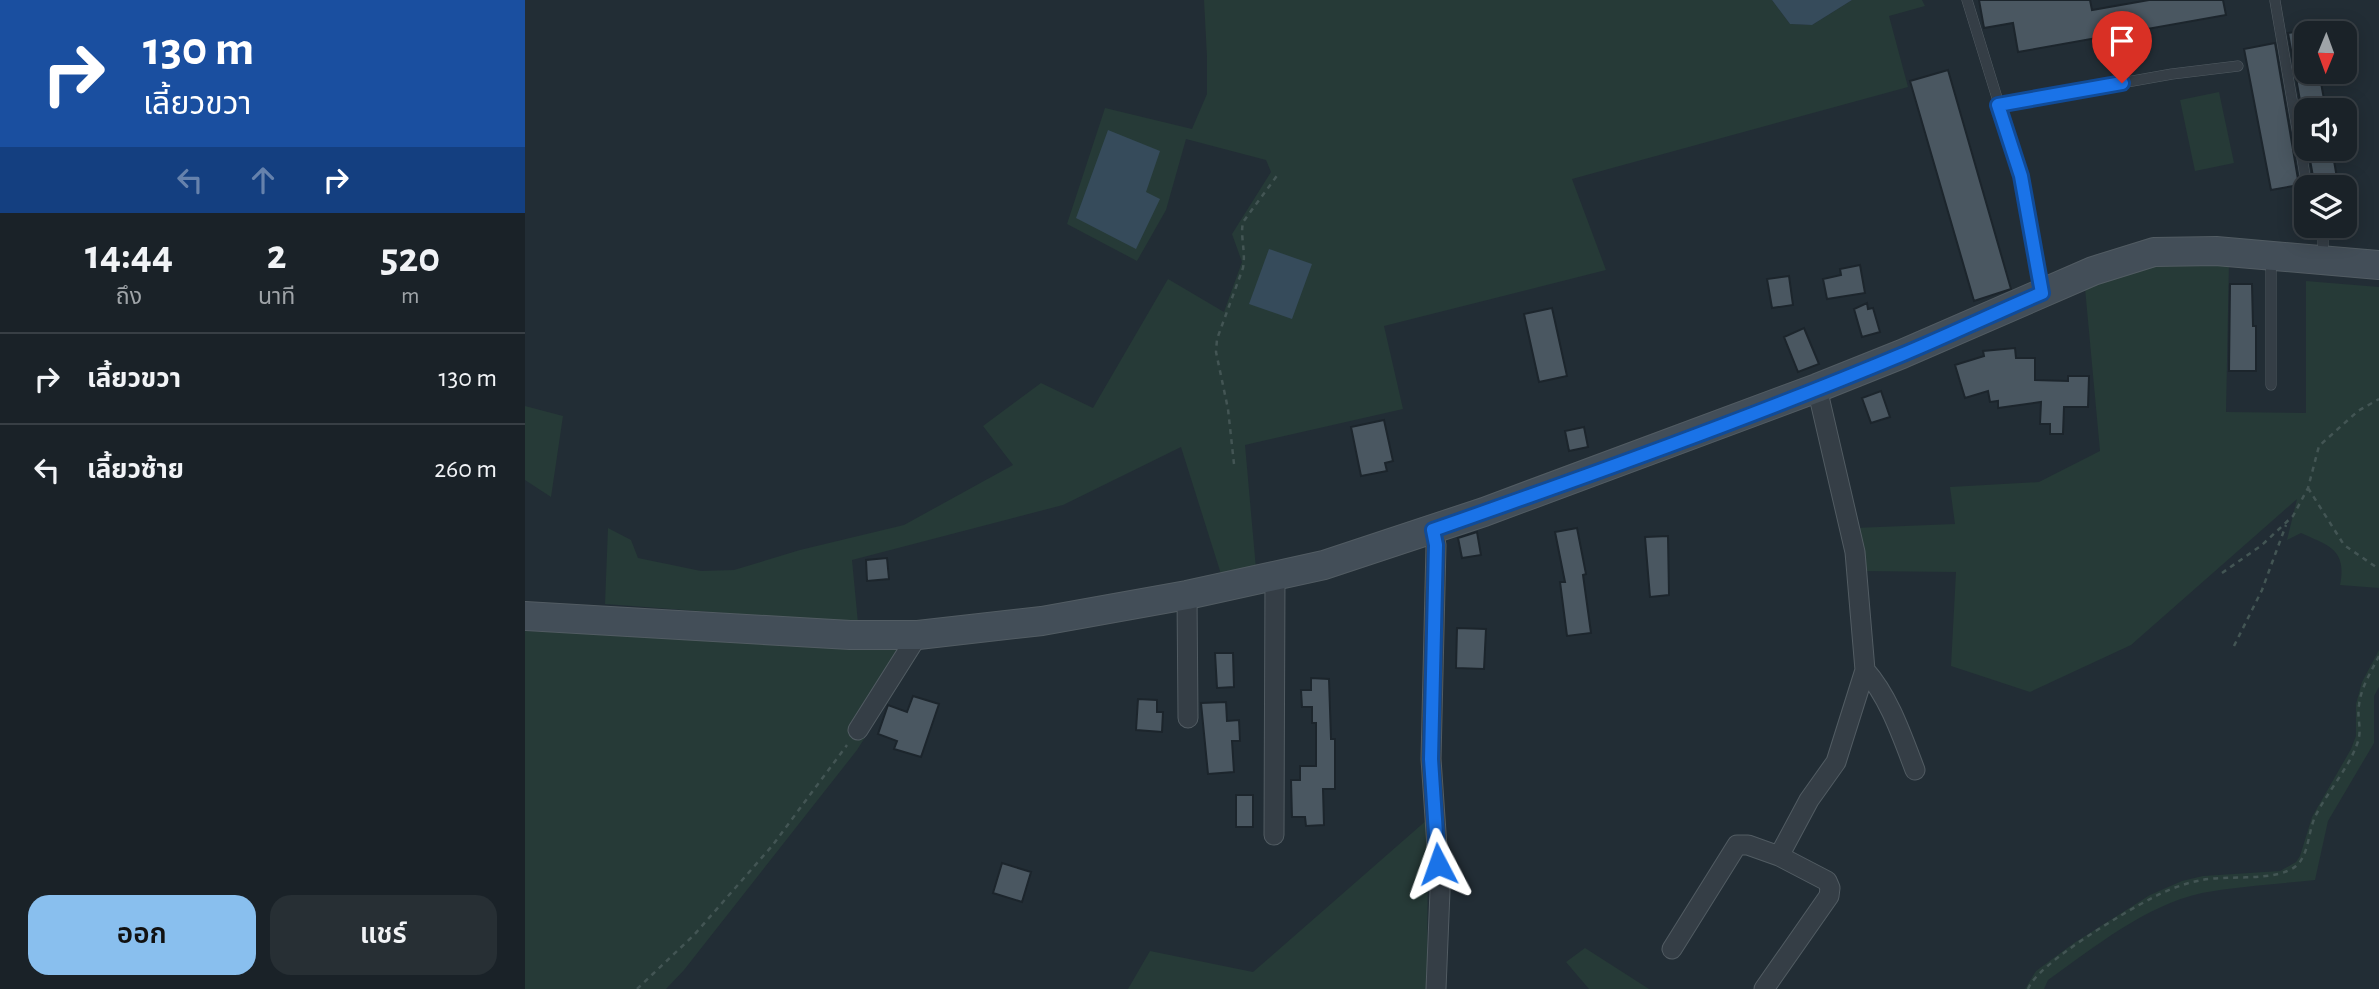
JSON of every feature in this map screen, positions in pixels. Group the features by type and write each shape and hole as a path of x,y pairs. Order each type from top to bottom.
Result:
{"street":[{"path":"525,617 850,635 918,635 1042,621 1187,595 1324,565 1583,477 1902,354 2093,271 2154,252 2216,251 2379,265"},
{"path":"1779,856 1809,800 1836,762 1865,670 1855,552 1817,388"},
{"path":"1433,530 1436,545 1431,759 1440,891 1436,989"},
{"path":"1274,835 1275,577"},
{"path":"1187,595 1188,718"},
{"path":"858,730 918,635"},
{"path":"1865,670 1873,679 1899,728 1915,770"},
{"path":"1672,949 1737,845 1748,845 1779,856 1827,881 1830,888 1829,896 1764,989"}],"lane":[{"path":"1967,0 2021,176 2042,293"},
{"path":"2275,1 2305,175"},
{"path":"1998,105 2172,74 2238,66"},
{"path":"2323,238 2323,260"},
{"path":"2271,256 2271,385"}],"path":[{"path":"1234,464 1228,409 1216,352 1217,339 1243,268 1243,222 1279,173"},
{"path":"2222,573 2262,545 2293,516 2308,488 2319,446 2358,411 2379,399"},
{"path":"2308,488 2344,545 2379,569"},
{"path":"2234,646 2262,590 2287,522"},
{"path":"2028,989 2038,973 2152,898 2183,884 2203,879 2281,873 2299,864 2315,818 2359,737 2358,705 2364,683 2379,656"},
{"path":"637,989 694,935 772,846 858,730"}],"green space":[{"path":"1204,0 1772,0 1790,24 1812,25 1852,0 1922,0 1925,6 1889,16 1908,87 1572,179 1606,270 1384,326 1403,409 1245,445 1256,569 1221,574 1181,447 1063,505 852,560 858,623 605,604 608,528 631,540 638,558 701,571 734,570 800,550 904,525 1013,465 983,426 1041,383 1093,408 1168,279 1224,312 1242,262 1232,234 1271,172 1266,160 1186,139 1166,210 1137,261 1067,224 1105,108 1192,129 1207,94"},
{"path":"2219,92 2234,163 2195,171 2180,100"},
{"path":"2229,261 2226,412 2306,413 2306,281 2379,287 2379,588 2340,585 2341,564 2334,550 2301,533 2287,540 2297,499 2131,645 2030,692 1951,666 1956,572 1860,571 1854,528 1955,524 1950,487 2039,482 2100,451 2085,288 2123,273 2168,264"},
{"path":"525,406 563,416 551,497 525,480"},
{"path":"525,631 857,644 926,642 857,750 684,970 666,989 525,989"},
{"path":"2379,650 2379,687 2374,696 2374,743 2328,821 2315,880 2230,889 2181,899 2160,907 2102,941 2048,980 2044,989 2025,989 2036,971 2074,943 2150,895 2182,881 2203,876 2280,871 2296,862 2312,817 2351,749 2356,736 2356,704 2362,682"},
{"path":"1428,819 1427,989 1128,989 1150,951 1253,972"},
{"path":"1585,948 1649,989 1589,989 1566,962"}],"water":[{"path":"1772,0 1852,0 1812,25 1790,24"},
{"path":"1108,130 1160,151 1146,192 1160,199 1136,249 1076,218"},
{"path":"1269,249 1312,264 1292,319 1249,304"}],"building":[{"path":"1979,0 2090,0 2092,10 2149,0 2223,0 2226,15 2018,52 2013,23 1984,28"},
{"path":"2294,32 2294,67 2288,33"},
{"path":"2275,43 2297,175 2294,175 2294,186 2271,190 2244,49"},
{"path":"1948,70 2011,289 1974,301 1910,81"},
{"path":"2297,84 2321,84 2324,98 2300,98"},
{"path":"2310,161 2334,161 2336,175 2313,175"},
{"path":"1860,265 1865,293 1827,299 1823,279 1841,275 1840,269"},
{"path":"1789,276 1793,305 1772,308 1767,279"},
{"path":"2230,284 2252,284 2256,371 2229,371"},
{"path":"1867,303 1868,309 1873,308 1880,332 1862,337 1854,309"},
{"path":"1552,308 1567,376 1539,382 1524,314"},
{"path":"1804,328 1819,364 1798,372 1784,337"},
{"path":"2015,348 2016,358 2035,358 2035,380 2068,381 2068,376 2089,376 2088,407 2064,407 2063,434 2050,434 2050,424 2040,424 2041,402 1998,408 1998,401 1990,402 1988,391 1965,398 1955,365 1984,356 1983,351"},
{"path":"1881,391 1890,417 1871,423 1862,398"},
{"path":"1384,420 1393,461 1385,463 1387,471 1361,476 1351,427"},
{"path":"1584,427 1588,447 1569,451 1565,431"},
{"path":"1577,528 1586,574 1583,575 1591,633 1567,636 1560,582 1565,582 1555,532"},
{"path":"1477,532 1481,555 1462,558 1458,538"},
{"path":"1668,536 1669,595 1650,597 1645,537"},
{"path":"887,558 889,579 867,581 866,560"},
{"path":"1457,628 1486,629 1484,669 1456,668"},
{"path":"1215,653 1233,653 1234,687 1217,688"},
{"path":"1311,678 1329,679 1331,739 1335,739 1335,789 1323,789 1324,825 1306,826 1305,817 1292,817 1291,780 1300,780 1300,766 1316,766 1316,723 1312,723 1312,707 1302,707 1301,690 1311,690"},
{"path":"913,696 939,704 921,757 894,749 897,741 878,734 888,705 907,712"},
{"path":"1138,699 1157,700 1157,712 1163,712 1162,732 1136,730"},
{"path":"1226,702 1227,721 1239,720 1240,741 1232,741 1234,772 1208,774 1201,703"},
{"path":"1236,795 1253,795 1253,827 1236,827"},
{"path":"1002,863 1031,872 1022,902 993,893"}],"route":[{"path":"1438,864 1431,759 1436,545 1433,530 1593,473 1838,379 2042,293 2021,176 1998,105 2122,83"}]}
